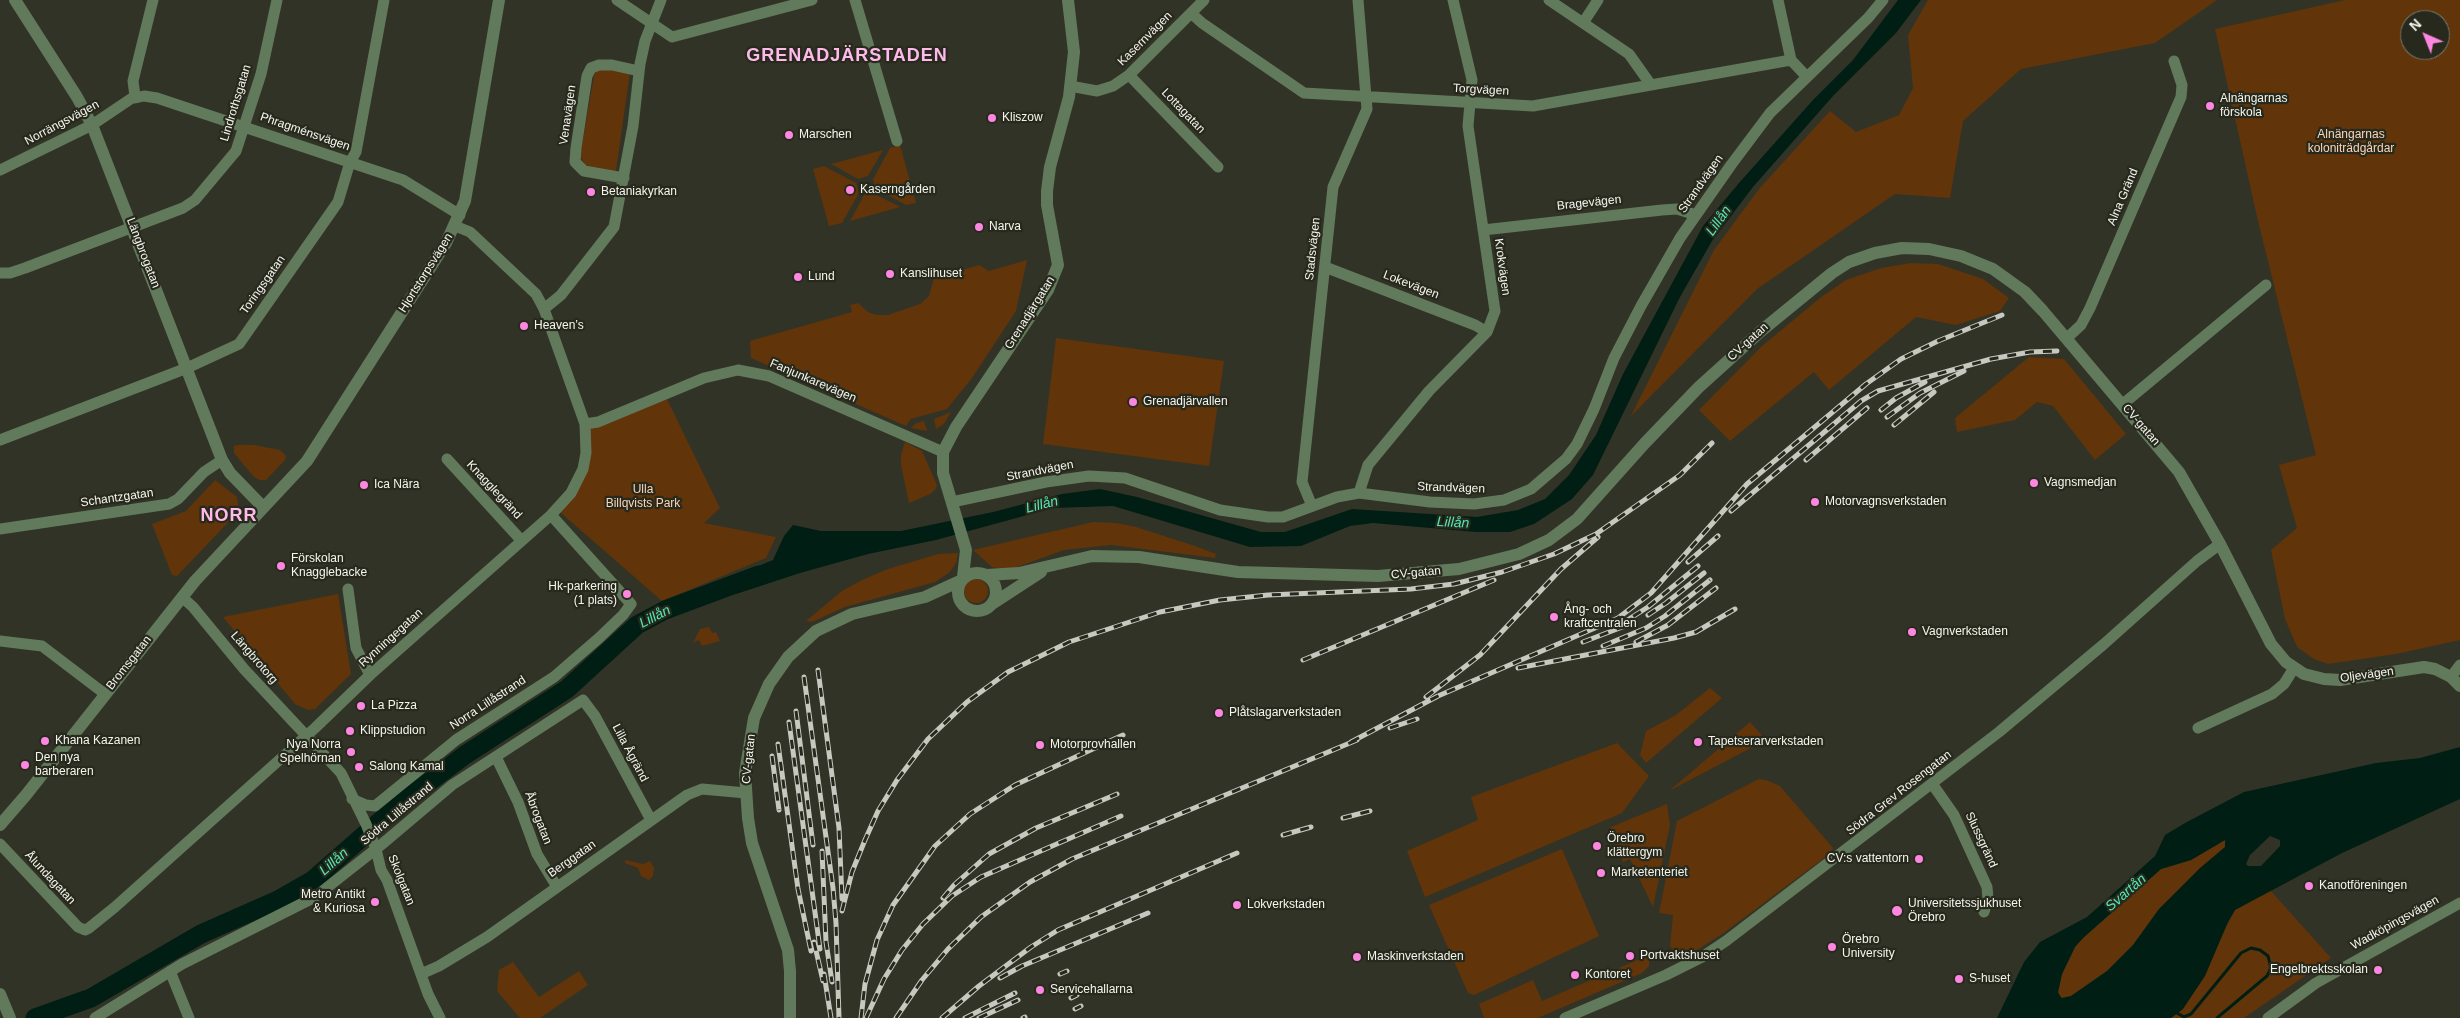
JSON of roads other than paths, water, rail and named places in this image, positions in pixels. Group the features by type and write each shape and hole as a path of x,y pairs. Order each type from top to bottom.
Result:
{"street":[{"name":"Längbrogatan","path":"15,0 77,97 92,125 222,460 230,473 264,507"},
{"path":"135,96 133,81 153,0"},
{"name":"Lindrothsgatan","path":"0,273 17,270 133,227 183,208 195,200 236,151 260,74 276,0"},
{"name":"Toringsgatan","path":"0,440 187,368 238,344 338,202 350,162 356,152 362,127 384,0"},
{"name":"Hjortstorpsvägen","path":"264,507 294,476 316,449 458,220 469,183 498,0"},
{"path":"617,0 651,25 672,37 812,0"},
{"path":"544,309 561,296 614,228 624,178 639,71 651,25 662,0"},
{"path":"855,0 897,141"},
{"name":"Grenadjärgatan","path":"986,574 966,550 943,473 943,452 956,426 1053,281 1058,264 1047,205 1050,167 1070,86 1074,52 1068,0"},
{"name":"Kasernvägen","path":"1070,86 1097,91 1113,86 1129,75 1204,0"},
{"name":"Stadsvägen","path":"1312,506 1302,482 1333,187 1367,109 1358,0"},
{"name":"Krokvägen","path":"1359,493 1368,464 1429,390 1487,332 1495,311 1468,126 1472,80 1453,0"},
{"path":"1549,0 1629,54 1651,85"},
{"path":"1583,23 1598,0"},
{"path":"1778,0 1791,60 1807,77"},
{"name":"Strandvägen","path":"954,508 1070,478 1108,476 1144,483 1220,510 1248,515 1283,517 1337,497 1359,493 1430,502 1474,504 1489,503 1518,495 1543,480 1566,459 1584,432 1614,358 1680,238 1758,129 1807,77 1868,18 1883,0"},
{"name":"Torgvägen","path":"1191,13 1202,23 1304,93 1533,106 1791,60"},
{"name":"Alna Gränd","path":"2066,338 2081,324 2090,308 2181,97 2182,85 2174,60"},
{"name":"Venavägen","path":"624,178 584,171 576,162 576,148 587,76 591,68 599,65 612,65 639,71"},
{"name":"Lottagatan","path":"1129,75 1218,166"},
{"name":"Norrängsvägen","path":"0,170 92,125 135,96"},
{"name":"Phragménsvägen","path":"135,96 135,98 144,96 157,98 403,180 458,220 536,294 544,309"},
{"name":"Bragevägen","path":"1483,230 1676,209 1696,215"},
{"name":"CV-gatan","path":"986,574 1019,573 1092,556 1139,557 1238,572 1378,576 1459,569 1487,563 1529,550 1554,537 1577,520 1645,443 1699,387 1794,303 1843,266 1862,257 1888,250 1934,249 1984,265 2025,292 2123,404 2179,472 2220,544 2271,644 2282,658 2294,668"},
{"name":"Lokevägen","path":"1325,267 1475,324 1487,332"},
{"path":"2123,404 2266,285"},
{"name":"Rynningegatan","path":"83,929 89,928 113,909 307,735 370,675 521,540 552,515 571,493 583,470 586,453 585,424 544,309"},
{"name":"Fanjunkarevägen","path":"585,424 598,422 704,378 738,370 769,376 943,452"},
{"name":"Schantzgatan","path":"0,529 169,504 178,499 204,472 222,460"},
{"name":"Knagglegränd","path":"447,460 521,540"},
{"name":"Bromsgatan","path":"0,825 26,795 182,597 264,507"},
{"name":"Norra Lillåstrand","path":"352,799 366,805 375,806 456,740 565,669 623,615 631,604 552,515"},
{"name":"Södra Grev Rosengatan","path":"1565,1018 1702,957 1750,924 1933,785 1999,732 2112,637 2197,561 2220,544"},
{"name":"Grenadjärgatan","path":"962,579 966,550"},
{"name":"CV-gatan","path":"992,604 1054,564"},
{"path":"971,573 986,574 995,586 996,595 992,604 980,611 972,610 962,605 957,593 962,579 971,573"},
{"name":"CV-gatan","path":"790,1018 791,980 788,950 752,842 746,793 746,755 754,718 770,684 788,657 816,631 852,614 925,597 962,579"},
{"path":"348,589 356,648 370,675"},
{"name":"Längbrotorg","path":"182,597 194,607 244,669 307,735"},
{"name":"CV-gatan","path":"925,597 943,598 962,605"},
{"path":"0,641 42,646 105,694"},
{"name":"Oljevägen","path":"2294,668 2311,677 2340,680 2424,667 2434,668 2456,681 2460,665"},
{"path":"2198,728 2272,694 2284,684 2294,668"},
{"name":"Södra Lillåstrand","path":"95,1018 170,971 226,940 296,908 330,886 374,844 452,785 583,700"},
{"name":"Lilla Ågränd","path":"583,700 595,716 651,820"},
{"name":"Skolgatan","path":"307,735 336,767 366,824 374,844 377,860 387,880 421,974 440,1018"},
{"name":"Åbrogatan","path":"496,757 518,802 537,854 557,887"},
{"name":"Slussgränd","path":"1933,785 1954,815 1987,887 1988,899 1984,912"},
{"name":"Berggatan","path":"421,974 439,966 471,947 687,795 702,789 746,793"},
{"name":"Ålundagatan","path":"0,844 64,913 83,929"},
{"name":"Wadköpingsvägen","path":"2268,1018 2316,983 2460,903"},
{"path":"170,971 189,1018"},
{"path":"0,994 10,1018"}],"water":[{"path":"1898,0 1921,0 1896,33 1833,96 1753,187 1712,241 1680,297 1593,475 1572,499 1534,524 1510,532 1476,532 1373,523 1350,526 1301,546 1250,547 1113,506 1053,508 936,540 868,554 800,573 736,594 735,583 751,574 756,567 773,560 784,536 793,525 821,531 901,531 993,512 1062,494 1100,489 1137,497 1261,532 1285,532 1352,509 1477,517 1518,510 1545,499 1569,475 1596,435 1623,374 1703,226 1813,100 1853,60"},
{"name":"Svartån","path":"2460,747 2460,799 2342,853 2235,910 2205,976 2183,1009 2171,1018 1997,1018 2024,962 2040,942 2087,917 2155,856 2165,835 2244,792 2376,763 2420,758","holes":["2270,836 2280,840 2280,846 2261,866 2248,866 2246,864 2250,855","2225,840 2225,847 2200,868 2159,909 2133,945 2107,971 2071,996 2062,998 2060,996 2058,992 2062,974 2075,947 2083,938 2161,869 2191,860"]}],"waterway":[{"name":"Lillån","path":"35,1018 91,998 201,934 278,900 313,880 401,803 465,755 567,689 637,625 665,610 759,575"},
{"path":"2177,1013 2184,1017 2191,1014 2241,953 2251,948 2260,950 2268,956 2271,968 2267,976 2217,1018"}],"railway":[{"path":"1351,742 1438,696 1618,618 1651,593 1747,484 1866,384 1901,359 1938,341 2002,315"},
{"path":"1731,511 1861,401 1878,391 1991,359 2030,352 2057,351"},
{"path":"1887,417 1920,393 1964,371"},
{"path":"1881,410 1896,398 1925,382"},
{"path":"1894,425 1934,392"},
{"path":"1806,460 1867,408"},
{"path":"842,911 852,872 865,840 878,811 897,780 928,739 967,702 1008,672 1069,642 1160,612 1220,600 1268,595 1411,589 1454,584 1502,572 1554,554 1596,534 1680,475 1712,443"},
{"path":"1688,562 1718,536"},
{"path":"1426,697 1480,655 1561,569 1598,537"},
{"path":"1618,626 1648,607 1698,566"},
{"path":"1648,615 1704,573"},
{"path":"1303,660 1494,580"},
{"path":"1603,646 1646,628 1665,616 1710,580"},
{"path":"1636,642 1668,625 1716,588"},
{"path":"1518,668 1674,638 1696,632 1735,609"},
{"path":"1583,642 1625,626"},
{"path":"818,670 839,828 842,899"},
{"path":"804,677 833,888 839,1018"},
{"path":"796,711 813,845"},
{"path":"1390,728 1417,719"},
{"path":"789,722 820,949"},
{"path":"861,1018 865,984 877,940 893,905 935,846 970,814 1015,785 1123,735"},
{"path":"896,1018 922,980 948,949 981,917 1030,882 1072,859 1357,740"},
{"path":"778,744 798,889 811,951"},
{"path":"772,756 779,810"},
{"path":"943,898 954,885 989,854 1036,828 1117,794"},
{"path":"1343,818 1370,811"},
{"path":"866,1018 884,979 902,950 923,924 952,896 981,877 1121,816"},
{"path":"1283,835 1311,827"},
{"path":"822,851 826,942 832,982"},
{"path":"942,1018 979,986 1031,947 1058,930 1237,853"},
{"path":"1000,978 1022,966 1148,913"},
{"path":"814,942 823,981"},
{"path":"1060,974 1067,971"},
{"path":"824,974 831,1018"},
{"path":"965,1018 1015,993"},
{"path":"1071,998 1077,995"},
{"path":"979,1018 1018,1000"},
{"path":"1075,1009 1081,1006"}],"place":[{"name":"Alnängarnas förskola","path":"2210,106"},
{"name":"Kliszow","path":"992,118"},
{"name":"Marschen","path":"789,135"},
{"name":"Kaserngården","path":"850,190"},
{"name":"Betaniakyrkan","path":"591,192"},
{"name":"Narva","path":"979,227"},
{"name":"Kanslihuset","path":"890,274"},
{"name":"Lund","path":"798,277"},
{"name":"Heaven’s","path":"524,326"},
{"name":"Grenadjärvallen","path":"1133,402"},
{"name":"Vagnsmedjan","path":"2034,483"},
{"name":"Ica Nära","path":"364,485"},
{"name":"Motorvagnsverkstaden","path":"1815,502"},
{"name":"Förskolan Knagglebacke","path":"281,566"},
{"name":"Hk-parkering (1 plats)","path":"627,594"},
{"name":"Ång- och kraftcentralen","path":"1554,617"},
{"name":"Vagnverkstaden","path":"1912,632"},
{"name":"La Pizza","path":"361,706"},
{"name":"Plåtslagarverkstaden","path":"1219,713"},
{"name":"Klippstudion","path":"350,731"},
{"name":"Khana Kazanen","path":"45,741"},
{"name":"Tapetserarverkstaden","path":"1698,742"},
{"name":"Motorprovhallen","path":"1040,745"},
{"name":"Nya Norra Spelhörnan","path":"351,752"},
{"name":"Den nya barberaren","path":"25,765"},
{"name":"Salong Kamal","path":"359,767"},
{"name":"Örebro klättergym","path":"1597,846"},
{"name":"CV:s vattentorn","path":"1919,859"},
{"name":"Marketenteriet","path":"1601,873"},
{"name":"Kanotföreningen","path":"2309,886"},
{"name":"Metro Antikt & Kuriosa","path":"375,902"},
{"name":"Lokverkstaden","path":"1237,905"},
{"name":"Universitetssjukhuset Örebro","path":"1897,911"},
{"name":"Örebro University","path":"1832,947"},
{"name":"Portvaktshuset","path":"1630,956"},
{"name":"Maskinverkstaden","path":"1357,957"},
{"name":"Engelbrektsskolan","path":"2378,970"},
{"name":"Kontoret","path":"1575,975"},
{"name":"S-huset","path":"1959,979"},
{"name":"Servicehallarna","path":"1040,990"}],"district":[{"name":"GRENADJÄRSTADEN","path":"847,56"},
{"name":"NORR","path":"229,516"}],"park label":[{"name":"Alnängarnas koloniträdgårdar","path":"2351,142"},
{"name":"Ulla Billqvists Park","path":"643,497"}]}
